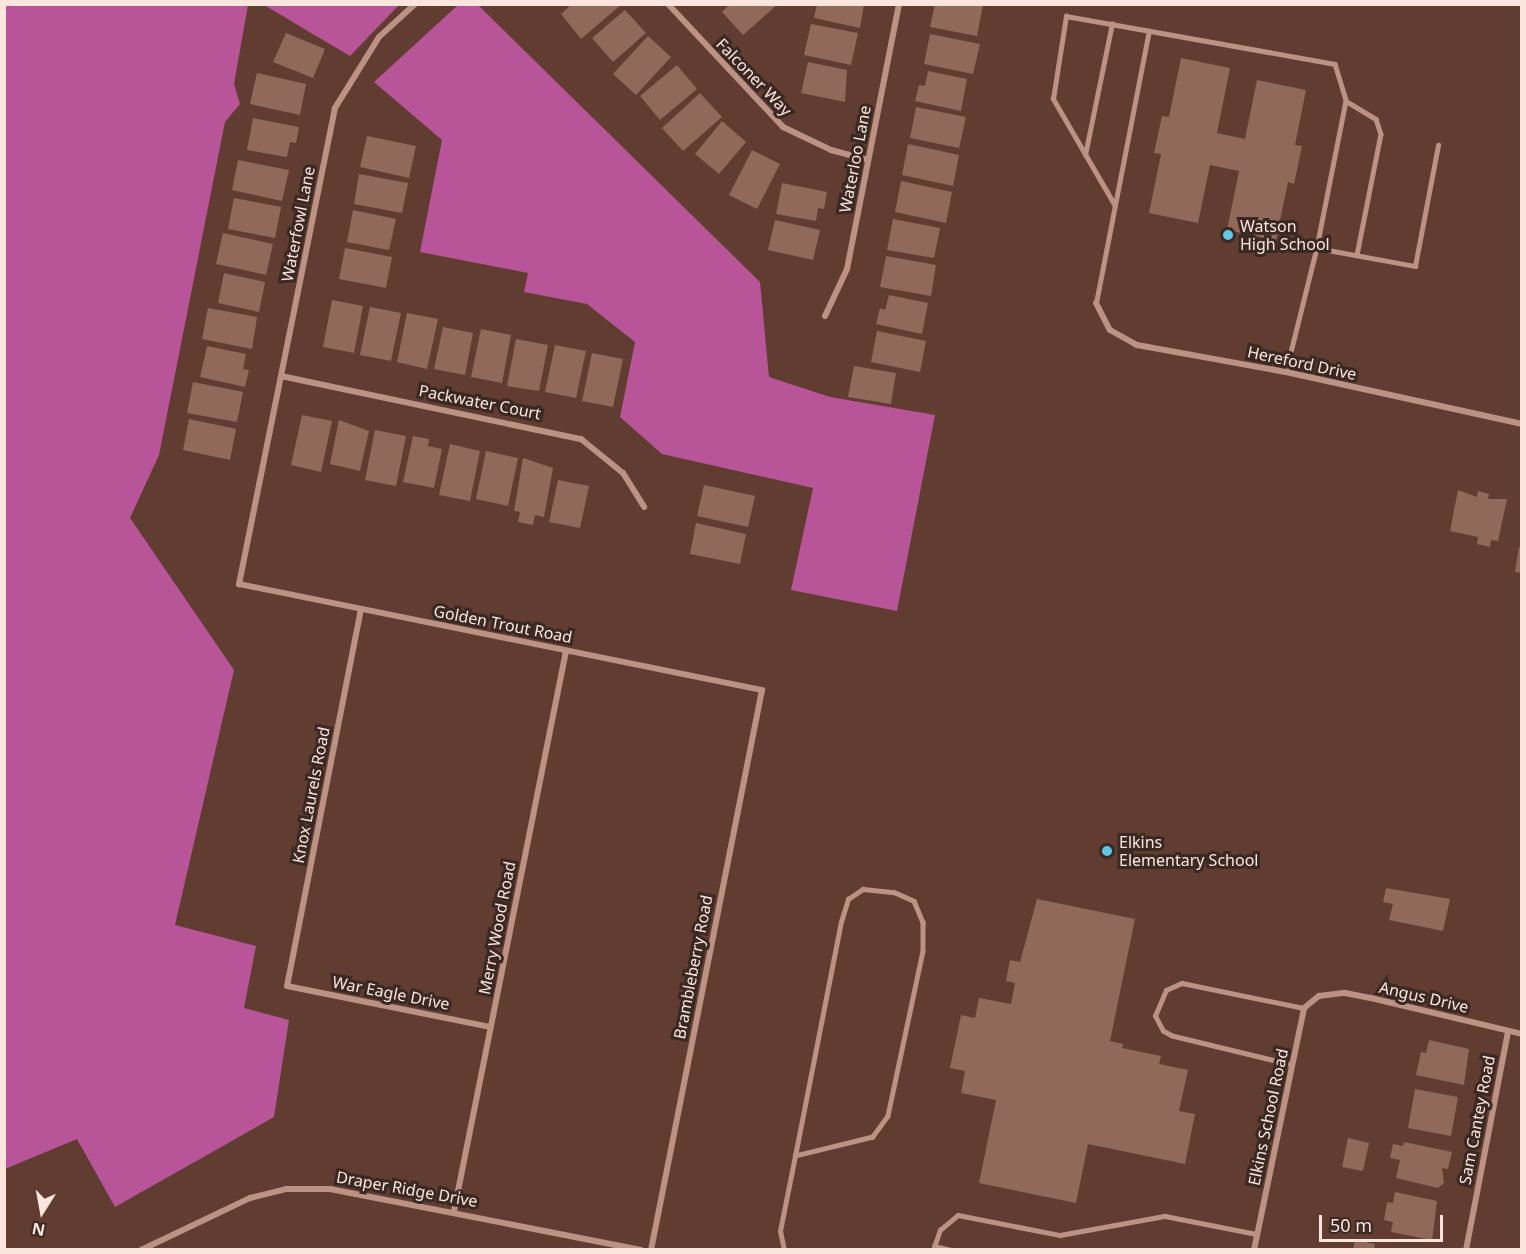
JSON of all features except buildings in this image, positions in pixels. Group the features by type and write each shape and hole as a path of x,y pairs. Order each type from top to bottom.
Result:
{"street":[{"name":"Waterfowl Lane","path":"239,584 335,108 379,37 415,4"},
{"name":"Falconer Way","path":"668,4 783,127 831,150 868,160"},
{"name":"Waterloo Lane","path":"825,316 847,269 899,4"},
{"name":"Hereford Drive","path":"1096,303 1110,330 1137,345 1286,372 1521,424"},
{"name":"Packwater Court","path":"281,376 581,440 623,473 644,507"},
{"name":"Golden Trout Road","path":"239,584 762,690"},
{"name":"Knox Laurels Road","path":"287,986 361,609"},
{"name":"Merry Wood Road","path":"454,1211 566,651"},
{"name":"Brambleberry Road","path":"651,1250 762,690"},
{"name":"War Eagle Drive","path":"287,986 491,1027"},
{"name":"Angus Drive","path":"1304,1008 1319,996 1345,993 1521,1034"},
{"name":"Elkins School Road","path":"1254,1250 1304,1008"},
{"name":"Sam Cantey Road","path":"1466,1250 1508,1031"},
{"name":"Draper Ridge Drive","path":"141,1250 250,1198 286,1189 330,1189 454,1211 641,1250"}],"lane":[{"path":"1115,206 1053,99 1066,16 1335,64 1346,101 1317,248 1286,372"},
{"path":"1085,155 1112,24"},
{"path":"1096,303 1149,31"},
{"path":"1346,101 1376,119 1381,134 1357,255"},
{"path":"1317,248 1415,266 1438,145"},
{"path":"784,1250 780,1231 795,1156 848,899 863,889 894,892 914,902 923,922 923,951 888,1116 883,1128 873,1137 795,1156"},
{"path":"1292,1065 1172,1036 1163,1031 1155,1016 1166,990 1182,983 1304,1008"},
{"path":"951,1250 934,1248 940,1230 958,1215 1060,1235 1165,1216 1257,1234"}],"shaded area":[{"path":"5,4 248,5 234,84 240,104 225,122 159,455 130,518 234,670 175,925 256,946 244,1008 289,1020 274,1117 115,1207 77,1139 5,1169"},
{"path":"264,5 399,5 350,56"},
{"path":"458,5 478,5 760,282 769,377 830,397 935,415 897,611 791,590 813,488 662,454 620,417 635,342 587,304 524,292 528,273 420,252 442,140 374,82"}],"place":[{"name":"Watson High School","path":"1228,235"},
{"name":"Elkins Elementary School","path":"1107,851"}]}
